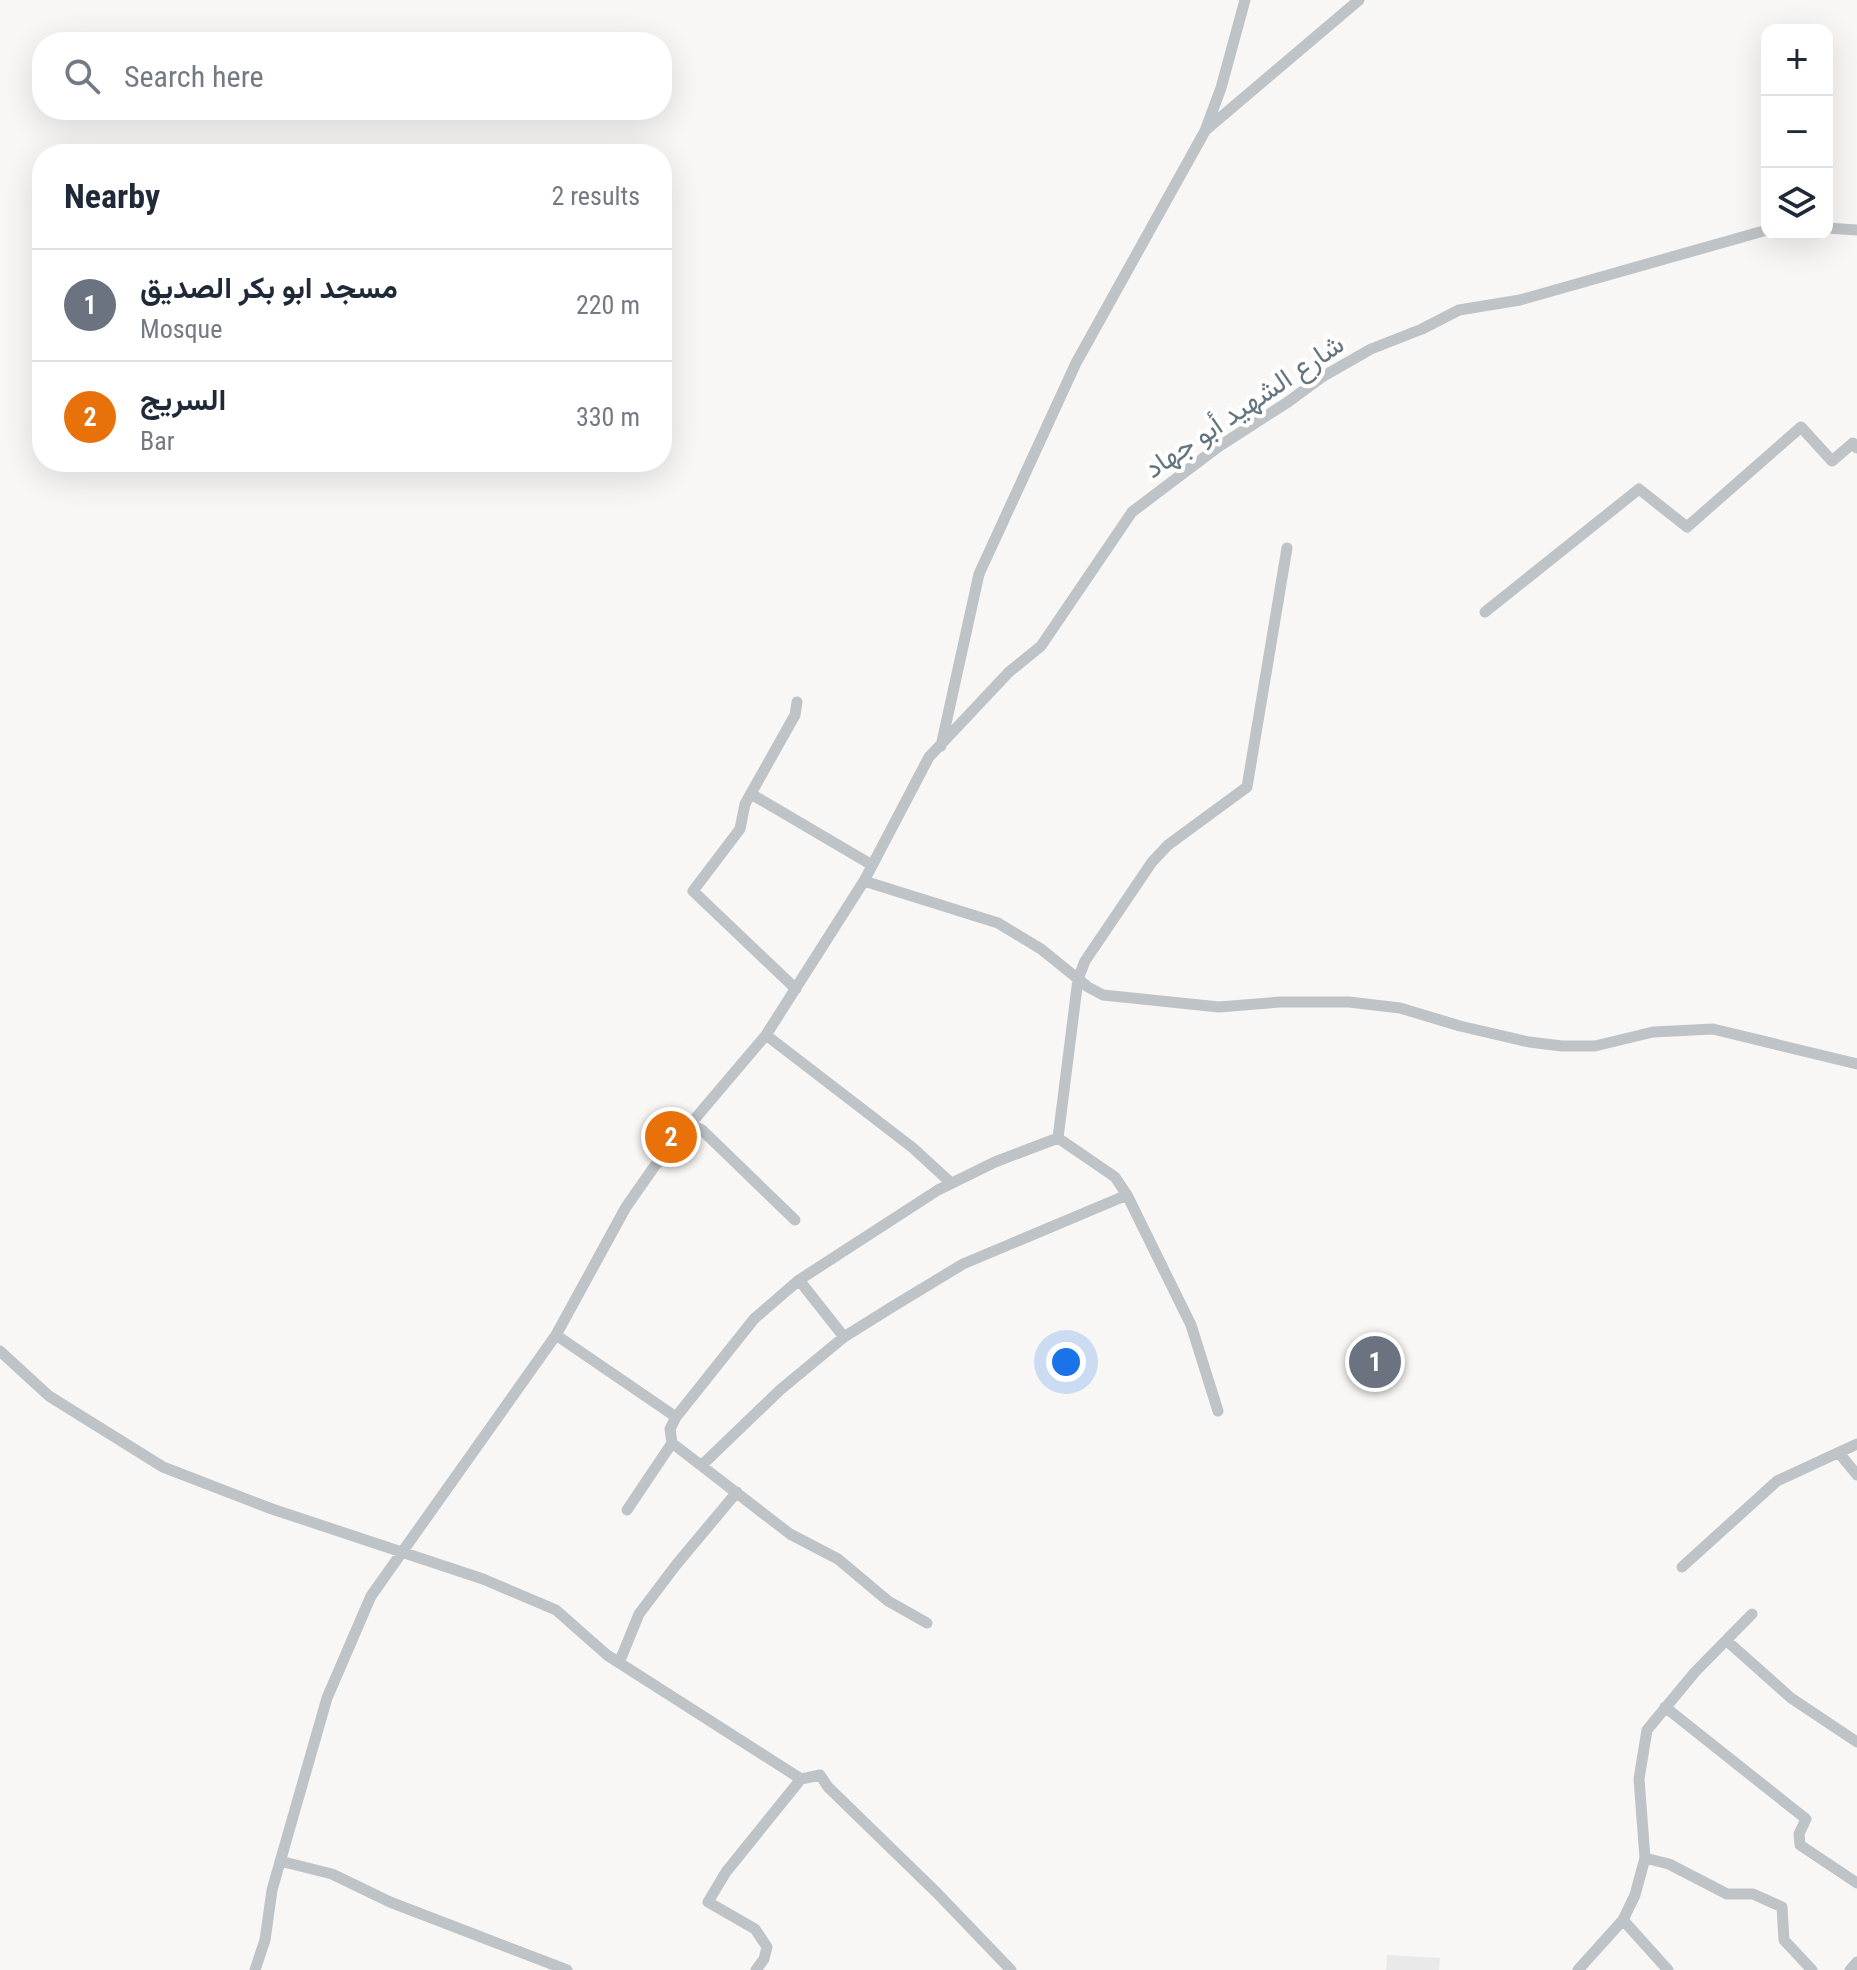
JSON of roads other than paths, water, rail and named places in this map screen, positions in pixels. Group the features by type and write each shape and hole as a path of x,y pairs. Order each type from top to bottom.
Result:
{"street":[{"path":"941,747 979,574 1076,363 1205,131 1221,88 1245,0"},
{"path":"1205,131 1359,0"},
{"path":"1833,228 1857,230"},
{"name":"شارع الشهيد أبو جهاد","path":"255,1970 265,1940 272,1890 327,1698 371,1596 556,1335 626,1207 690,1124 766,1035 864,881 929,757 1009,672 1041,646 1132,512 1218,447 1322,377 1371,349 1459,310 1520,300 1761,232"},
{"path":"1485,612 1639,489 1687,527 1801,427 1832,461 1853,443 1857,448"},
{"path":"1058,1138 1078,979 1085,961 1152,862 1168,845 1247,787 1287,548"},
{"path":"796,989 693,891 740,829 745,804 795,715 797,702"},
{"path":"751,794 872,865"},
{"path":"864,881 998,923 1041,949 1088,987 1103,995 1210,1007 1280,1002 1349,1002 1400,1008 1460,1026 1529,1042 1562,1046 1595,1046 1653,1032 1713,1029 1857,1064"},
{"path":"766,1035 913,1148 951,1183"},
{"path":"690,1124 702,1130 795,1220"},
{"path":"627,1510 672,1443 670,1429 676,1417 754,1319 799,1280 951,1183 1058,1138"},
{"path":"1058,1138 1115,1177 1127,1195 1191,1325 1218,1411"},
{"path":"702,1465 780,1390 844,1337 963,1264 1127,1195"},
{"path":"799,1280 844,1337"},
{"path":"556,1335 676,1417"},
{"path":"0,1351 49,1396 163,1467 272,1509 483,1579 556,1610 619,1663 801,1779"},
{"path":"672,1443 790,1534 838,1559 888,1601 927,1623"},
{"path":"1682,1567 1777,1481 1857,1444"},
{"path":"1839,1453 1857,1475"},
{"path":"619,1663 639,1614 737,1492"},
{"path":"1578,1970 1623,1920 1635,1895 1645,1858 1639,1779 1647,1730 1752,1614"},
{"path":"1727,1641 1791,1698 1857,1742"},
{"path":"1665,1707 1806,1819 1799,1834 1800,1845 1857,1883"},
{"path":"756,1970 764,1959 767,1947 755,1929 708,1902 726,1872 801,1779 820,1775 828,1787 1011,1970"},
{"path":"1645,1858 1669,1864 1727,1894 1753,1894 1782,1907 1784,1940 1812,1970"},
{"path":"280,1861 332,1874 390,1902 567,1970"},
{"path":"1623,1920 1668,1970"},
{"path":"1850,1970 1857,1962"}],"place":[{"name":"السريج","path":"671,1137"},
{"name":"مسجد ابو بكر الصديق","path":"1375,1362"}]}
